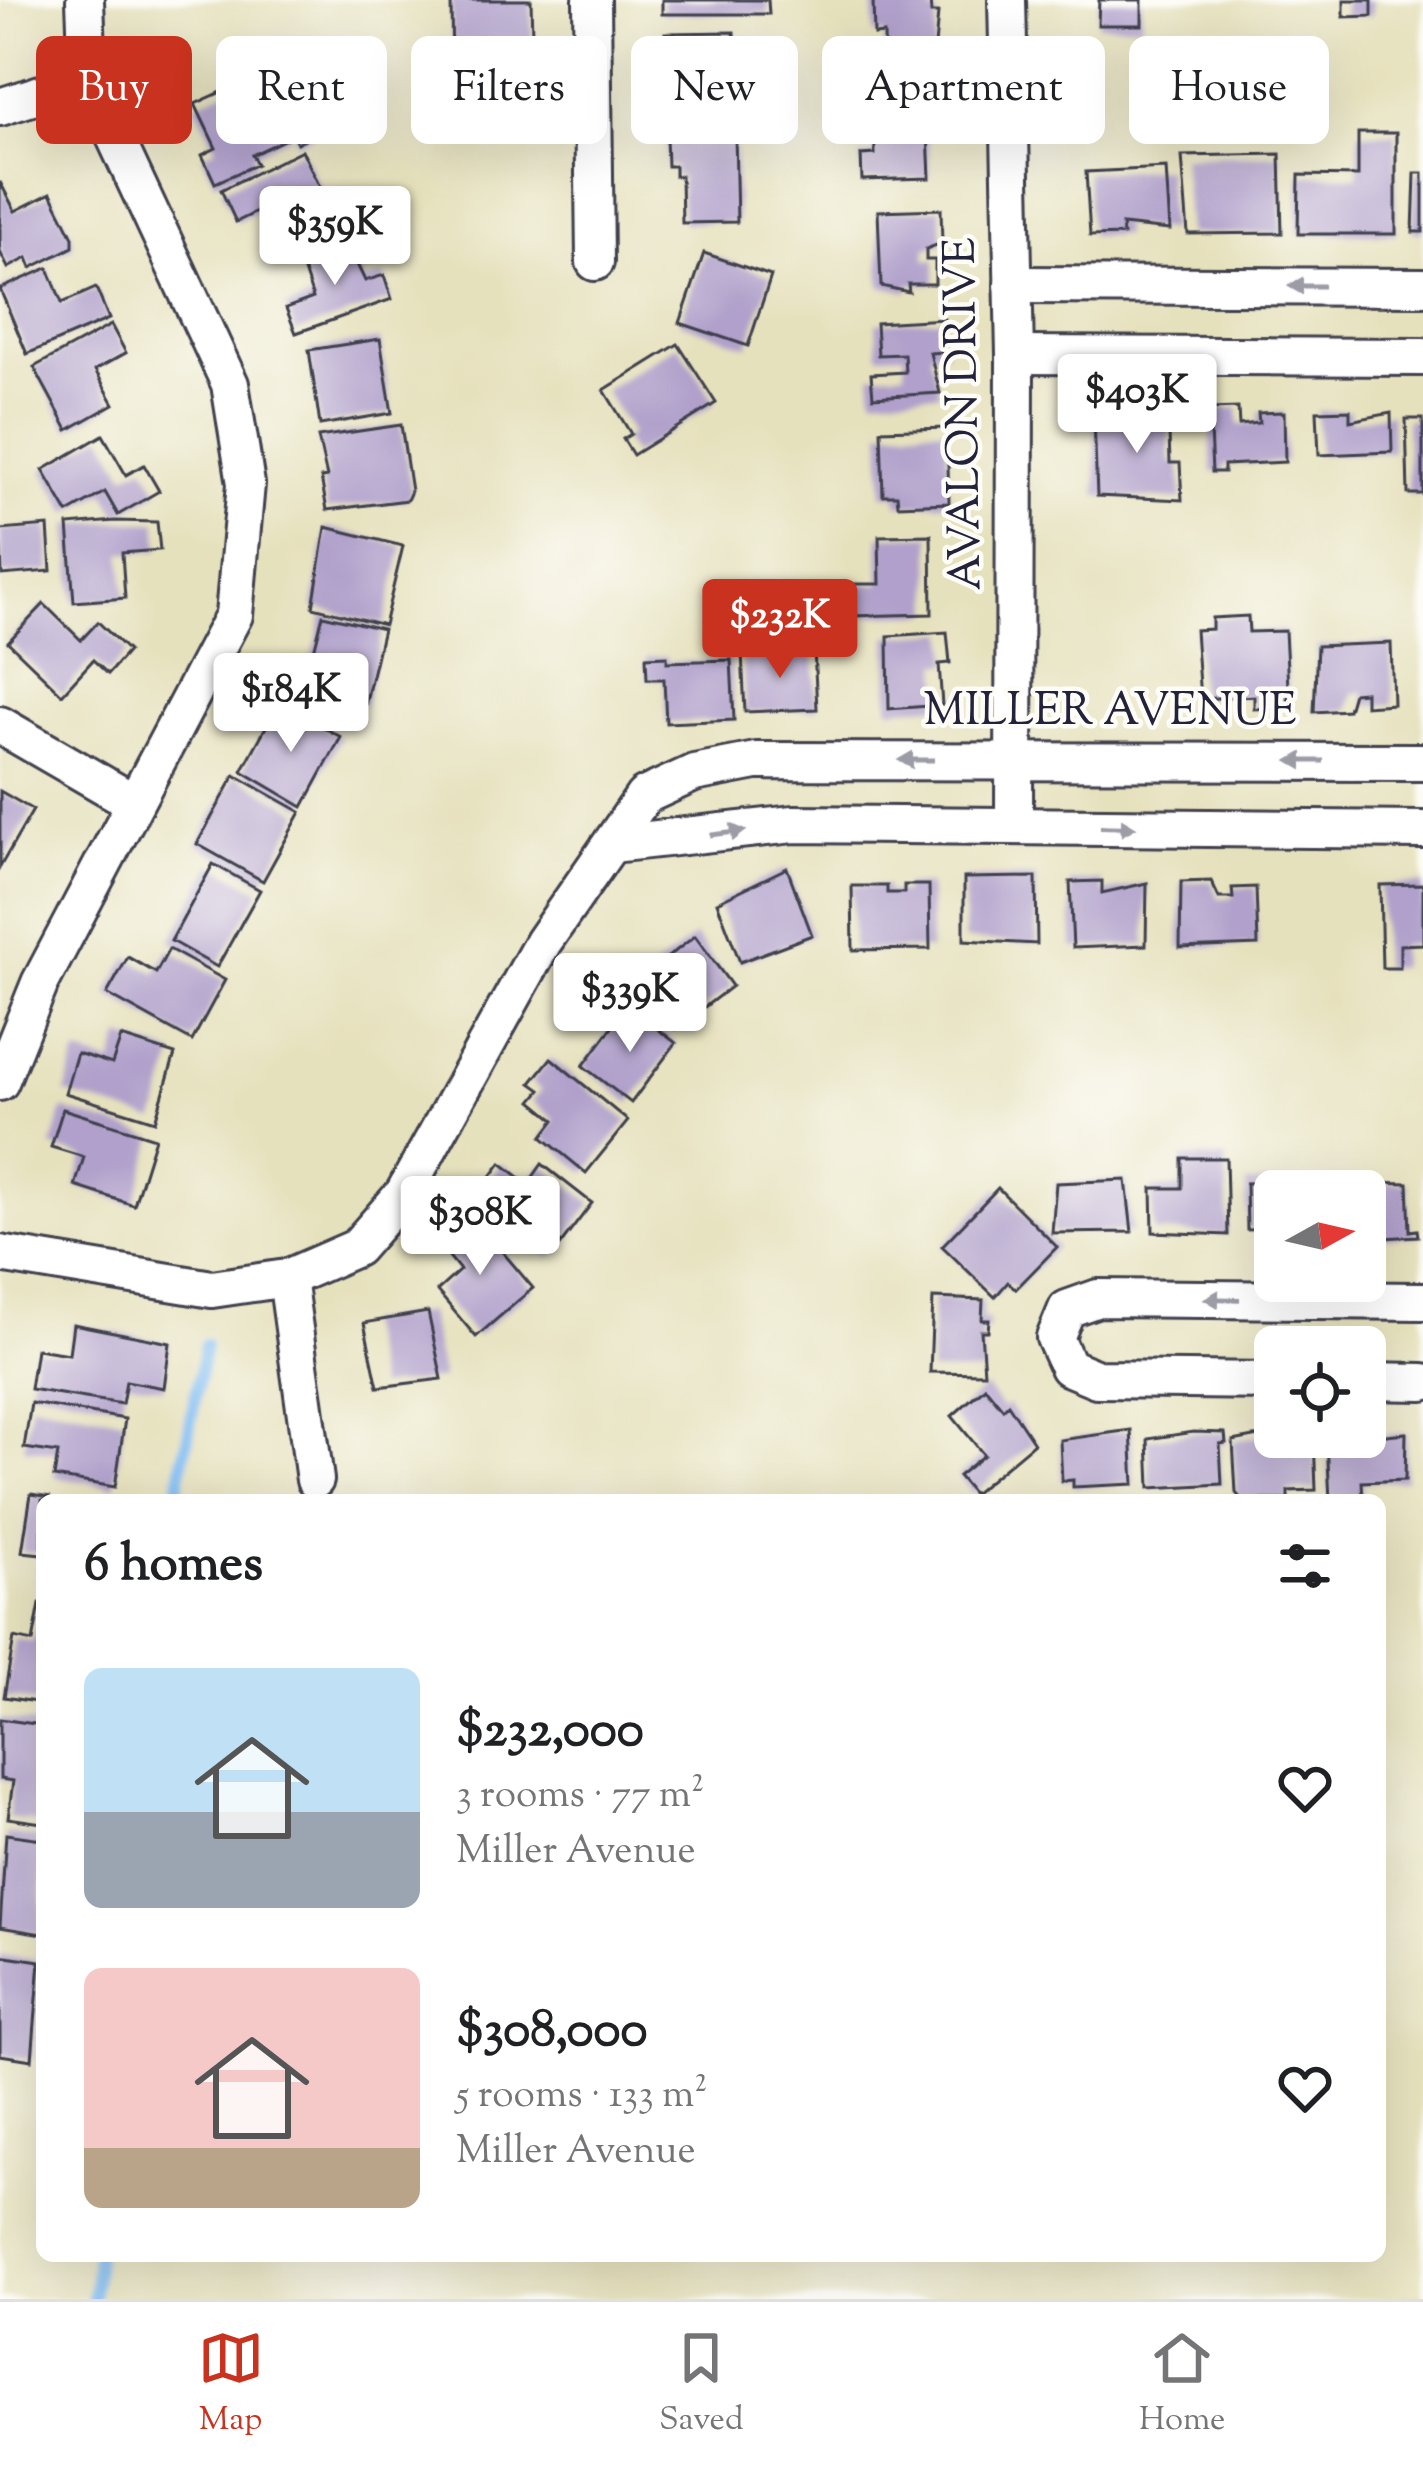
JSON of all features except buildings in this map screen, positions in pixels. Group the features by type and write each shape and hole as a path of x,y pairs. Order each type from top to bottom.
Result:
{"street":[{"path":"85,0 86,36"},
{"path":"592,0 595,262"},
{"name":"AVALON DRIVE","path":"1007,0 1015,355 1014,826"},
{"path":"0,107 36,96"},
{"path":"0,1082 40,983 233,615 245,484 230,384 118,144"},
{"path":"1013,285 1423,287"},
{"path":"1015,355 1423,357"},
{"path":"0,725 133,802"},
{"name":"MILLER AVENUE","path":"0,1254 212,1288 287,1278 356,1248 404,1193 543,942 644,796 694,773 756,761 1423,762"},
{"path":"612,844 794,824 1423,830"},
{"path":"287,1278 315,1480"},
{"path":"1254,1381 1097,1379 1068,1367 1055,1338 1067,1309 1098,1298 1423,1301"},
{"path":"1386,1381 1423,1382"}],"waterway":[{"path":"177,1494 205,1345"},
{"path":"93,2299 96,2262"}]}
